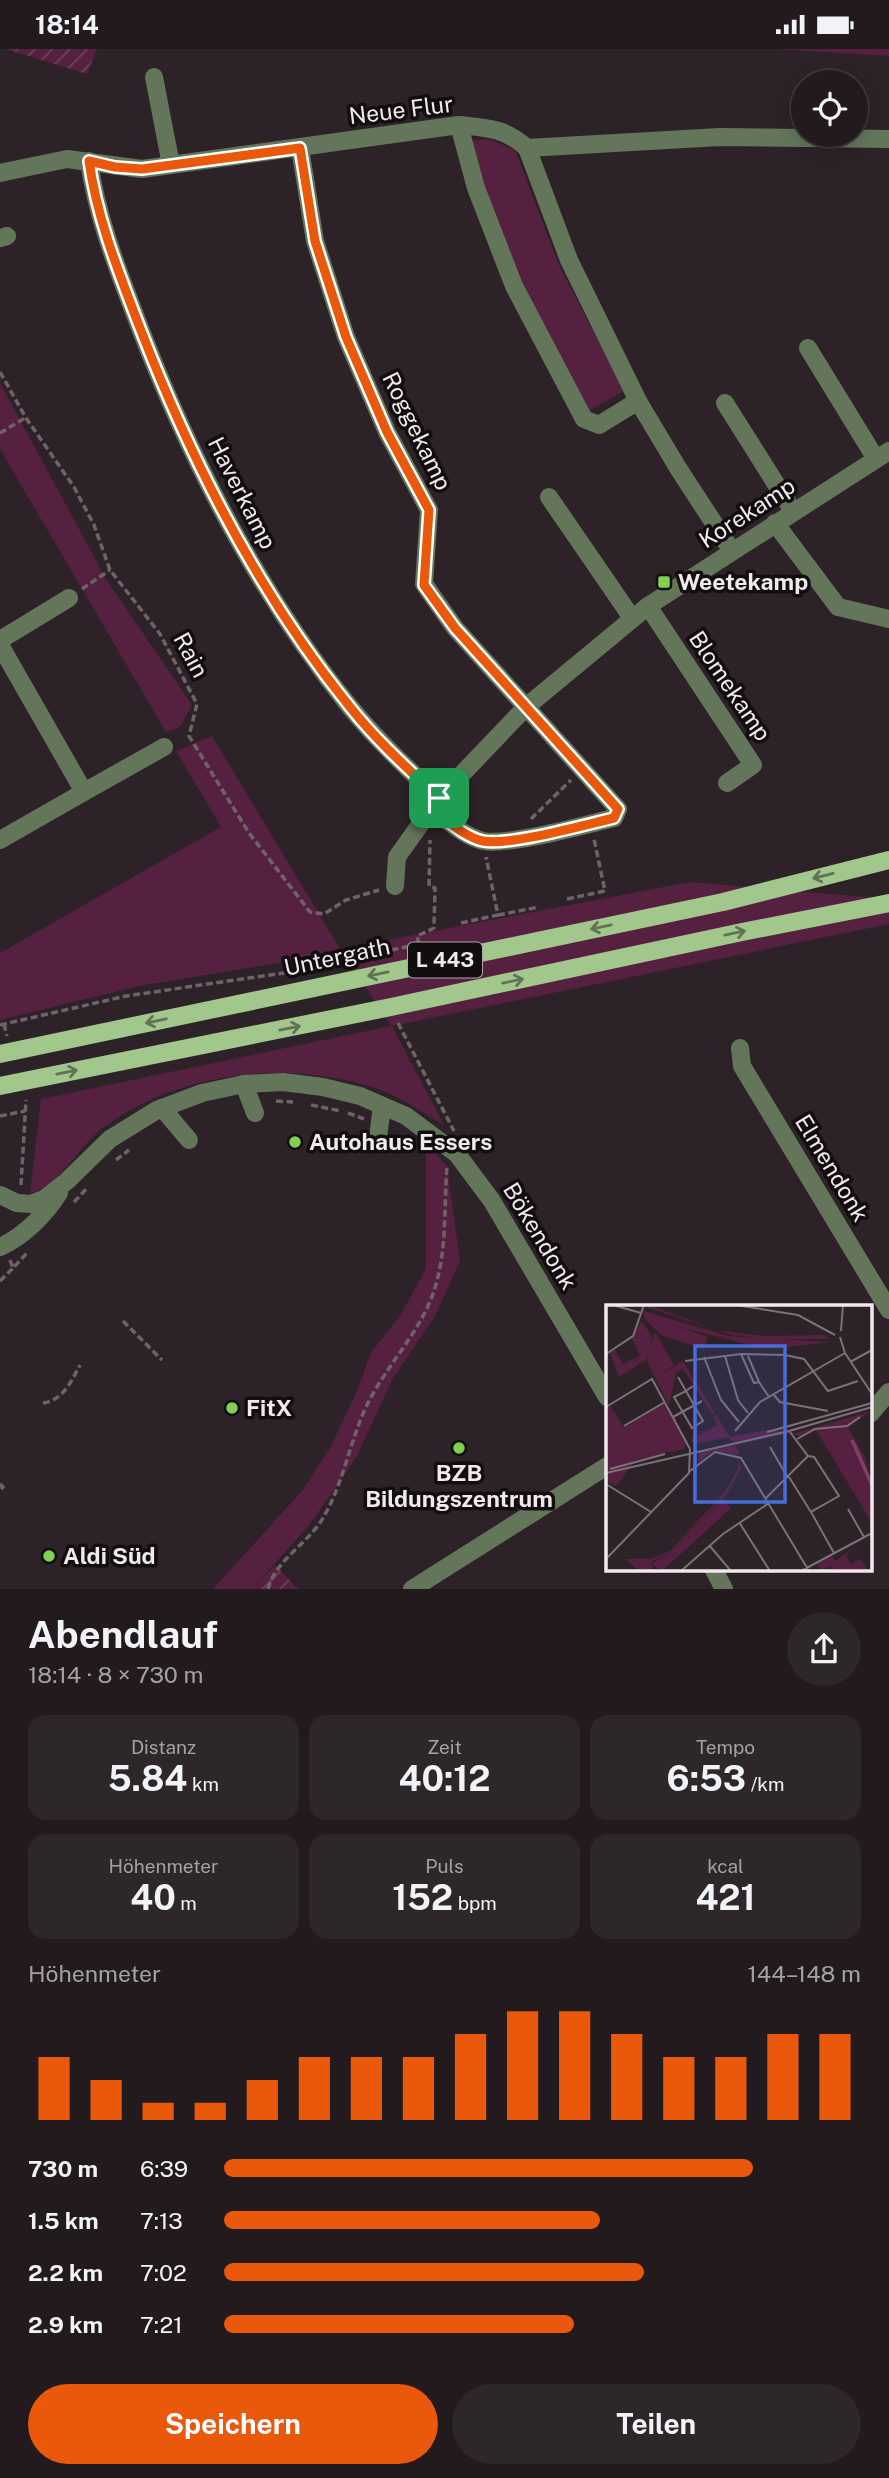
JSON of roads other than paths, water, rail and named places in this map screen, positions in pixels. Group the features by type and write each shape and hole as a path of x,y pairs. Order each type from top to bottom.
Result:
{"main road":[{"name":"Untergath","path":"0,1054 723,902 889,860"},
{"name":"L 443","path":"0,1086 889,903"}],"street":[{"path":"154,77 172,165"},
{"path":"459,125 476,188 514,286 584,419 599,425 638,401"},
{"name":"Neue Flur","path":"0,173 67,159 142,169 459,125 488,128 513,135 527,148"},
{"path":"732,551 638,401 569,260 527,148 720,137 889,139"},
{"name":"Roggekamp","path":"300,148 315,241 346,337 387,432 429,510 424,585 455,628 526,707"},
{"name":"Haverkamp","path":"89,161 93,194 151,358 204,476 262,584 351,708 435,803"},
{"path":"808,348 882,455"},
{"path":"725,403 793,511"},
{"name":"Korekamp","path":"395,886 397,857 435,803 526,707 648,606 882,455"},
{"path":"549,497 632,618"},
{"path":"775,523 838,607 889,619"},
{"path":"0,640 69,598"},
{"name":"Blomekamp","path":"648,606 753,765 727,783"},
{"path":"0,645 84,792"},
{"path":"435,803 470,835 483,841 510,840 614,818 618,809 526,707"},
{"path":"0,840 164,747"},
{"name":"Elmendonk","path":"740,1048 742,1066 889,1310"},
{"name":"Bökendonk","path":"0,1195 17,1203 44,1199 67,1181 110,1139 162,1108 202,1093 244,1084 284,1082 323,1087 360,1097 407,1116 449,1158 457,1154 492,1201 606,1395"},
{"path":"244,1084 252,1108"},
{"path":"379,1131 382,1105"},
{"path":"162,1108 189,1140"},
{"name":"Bökendonk","path":"3,1246 31,1226 52,1205 67,1181"},
{"path":"872,1412 889,1392"},
{"path":"412,1589 606,1467"},
{"path":"715,1571 724,1589"}],"place":[{"name":"Weetekamp","path":"664,582"},
{"name":"Autohaus Essers","path":"295,1142"},
{"name":"FitX","path":"232,1408"},
{"name":"BZB Bildungszentrum","path":"459,1448"},
{"name":"Aldi Süd","path":"49,1556"}]}
